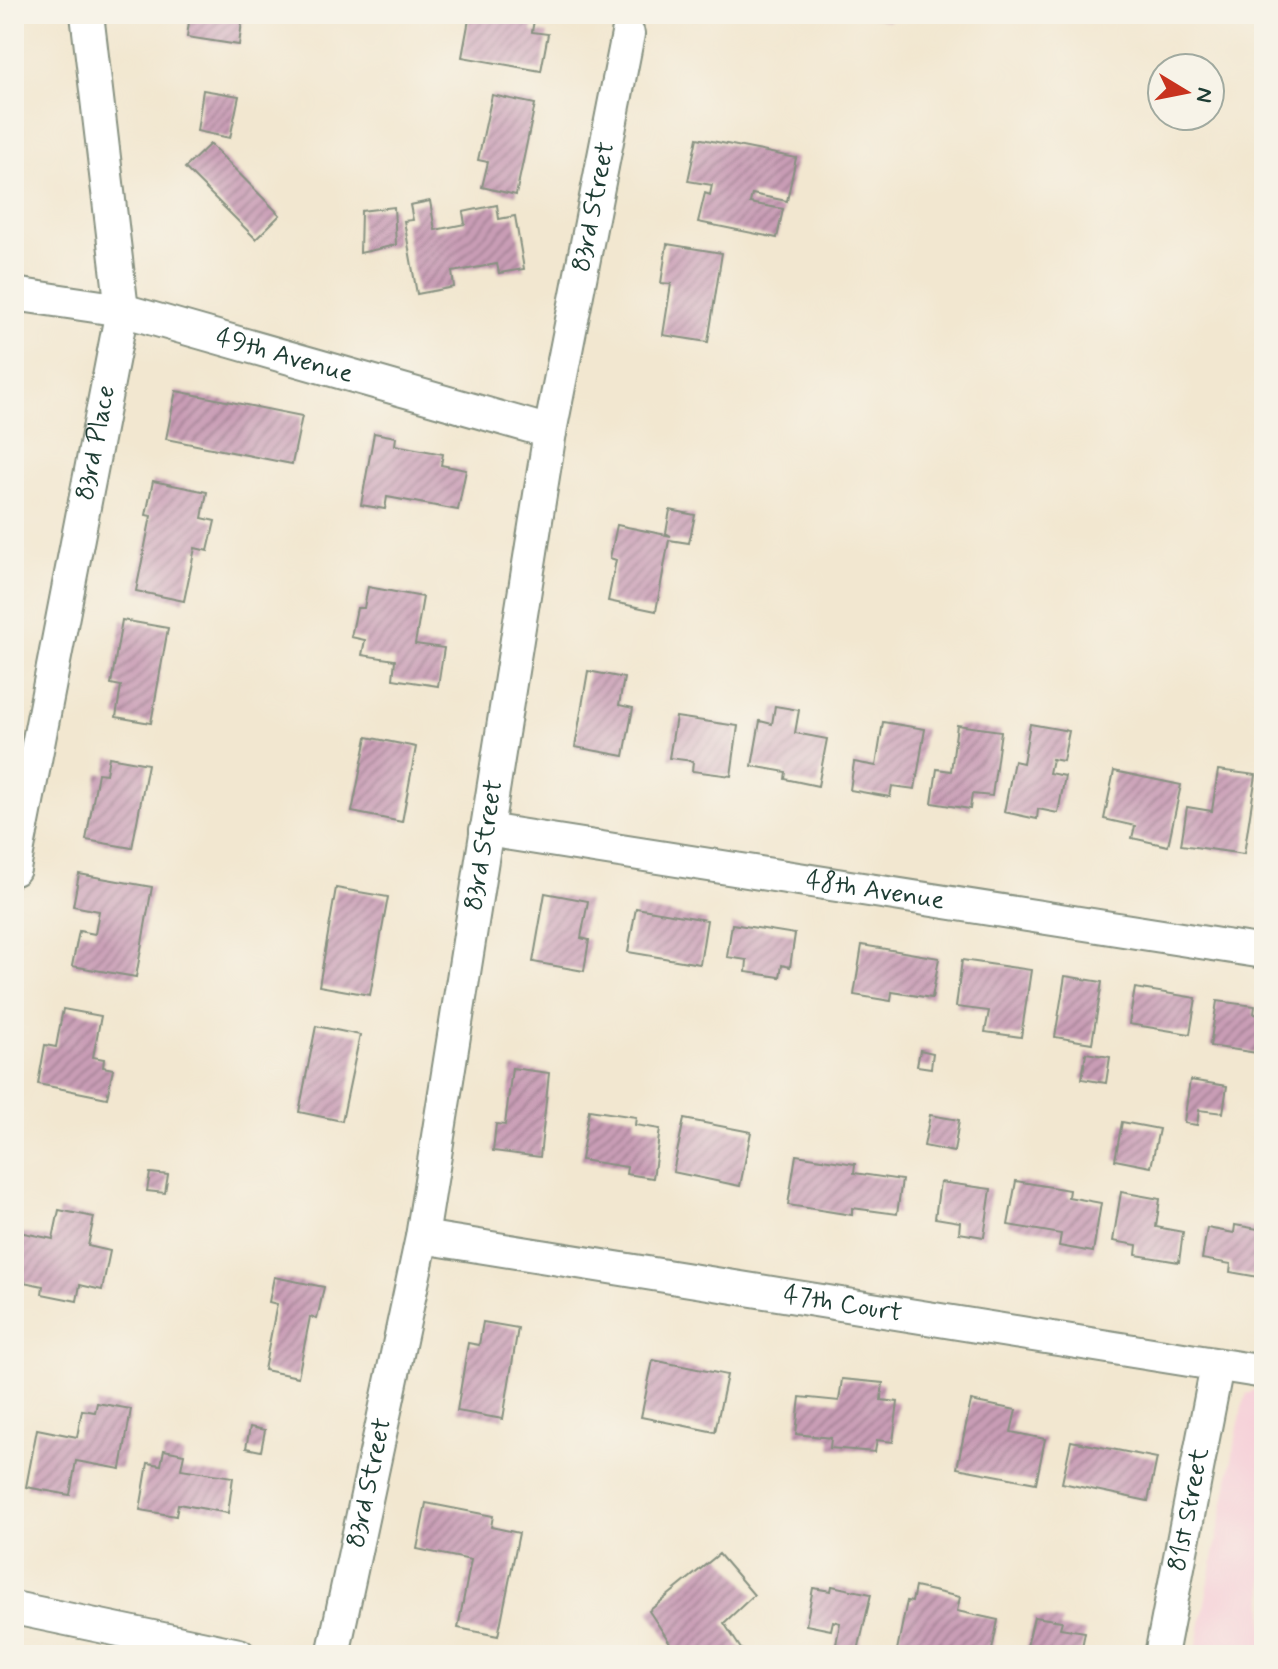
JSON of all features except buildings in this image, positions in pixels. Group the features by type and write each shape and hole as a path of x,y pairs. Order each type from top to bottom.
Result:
{"street":[{"name":"83rd Place","path":"14,869 122,310 87,14"},
{"name":"83rd Street","path":"333,1655 422,1237 550,432 628,34"},
{"name":"49th Avenue","path":"14,294 122,310 550,432"},
{"name":"48th Avenue","path":"486,830 1264,952"},
{"name":"47th Court","path":"422,1237 1264,1372"},
{"name":"81st Street","path":"1161,1655 1217,1366"},
{"path":"14,1608 239,1655"}],"shaded area":[{"path":"1264,1389 1264,1655 1195,1655 1242,1407 1247,1394"}]}
